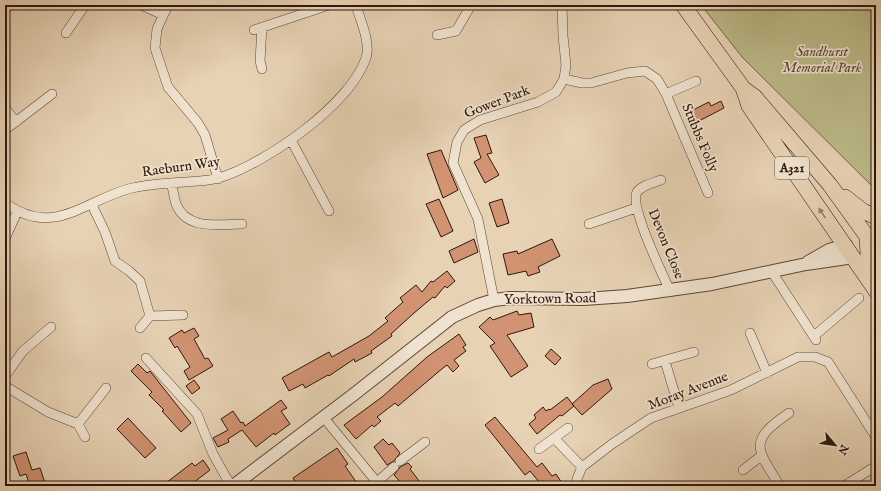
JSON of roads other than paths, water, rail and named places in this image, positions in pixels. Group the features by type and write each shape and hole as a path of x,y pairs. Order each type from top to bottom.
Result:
{"main road":[{"name":"A321","path":"683,5 743,88 750,106 826,218 846,244 869,253 871,234 769,112 755,97 743,88"},
{"path":"830,185 863,211 876,218"},
{"name":"Yorktown Road","path":"846,244 871,234"},
{"path":"869,253 876,271"},
{"path":"869,253 876,291"}],"street":[{"path":"66,33 85,5"},
{"path":"141,5 163,15"},
{"path":"168,5 157,29 155,48 168,87 198,122 205,135 218,179"},
{"path":"262,69 258,29 329,5"},
{"name":"Raeburn Way","path":"5,203 17,212 49,218 77,212 117,192 146,185 218,179 272,154 333,106 359,73 366,57 366,42 356,5"},
{"path":"437,35 456,31 471,5"},
{"path":"498,5 505,5"},
{"path":"562,5 562,36 566,65 564,79"},
{"name":"Stubbs Folly","path":"564,79 582,83 591,83 627,73 645,71 657,79 666,94 708,193"},
{"name":"Gower Park","path":"494,300 478,219 453,163 457,142 464,130 480,120 538,102 556,92 564,79"},
{"name":"Stubbs Folly","path":"666,94 696,81"},
{"path":"5,130 52,94"},
{"path":"5,108 16,122"},
{"path":"291,140 330,210"},
{"name":"Devon Close","path":"661,180 641,187 636,193 636,208 670,291"},
{"path":"171,183 177,205 185,217 199,224 242,224"},
{"path":"92,205 105,232 115,261 130,270 140,281 150,316"},
{"name":"Devon Close","path":"589,224 636,208"},
{"path":"5,239 17,212"},
{"name":"Yorktown Road","path":"806,264 828,250 846,244"},
{"name":"Yorktown Road","path":"232,486 324,418 452,317 478,305 494,300 511,298 584,299 670,291 869,253"},
{"path":"772,272 815,338 859,298"},
{"path":"150,316 184,316"},
{"path":"140,328 150,316"},
{"path":"5,376 23,351 51,327"},
{"path":"750,333 766,373"},
{"path":"652,364 694,352"},
{"name":"Moray Avenue","path":"582,467 612,444 651,418 731,390 798,357 816,357 828,362 876,437"},
{"path":"146,358 197,414 213,454 232,486"},
{"path":"665,361 679,408"},
{"path":"5,386 48,412 78,424 85,437"},
{"path":"78,424 106,388"},
{"path":"780,486 761,456 761,438 770,426 790,413"},
{"path":"324,418 378,484 397,464 425,442"},
{"path":"539,449 568,428"},
{"path":"554,438 582,467 576,486"},
{"path":"743,470 761,456"},
{"path":"844,486 876,466"}],"park label":[{"name":"Sandhurst Memorial Park","path":"822,60"}]}
